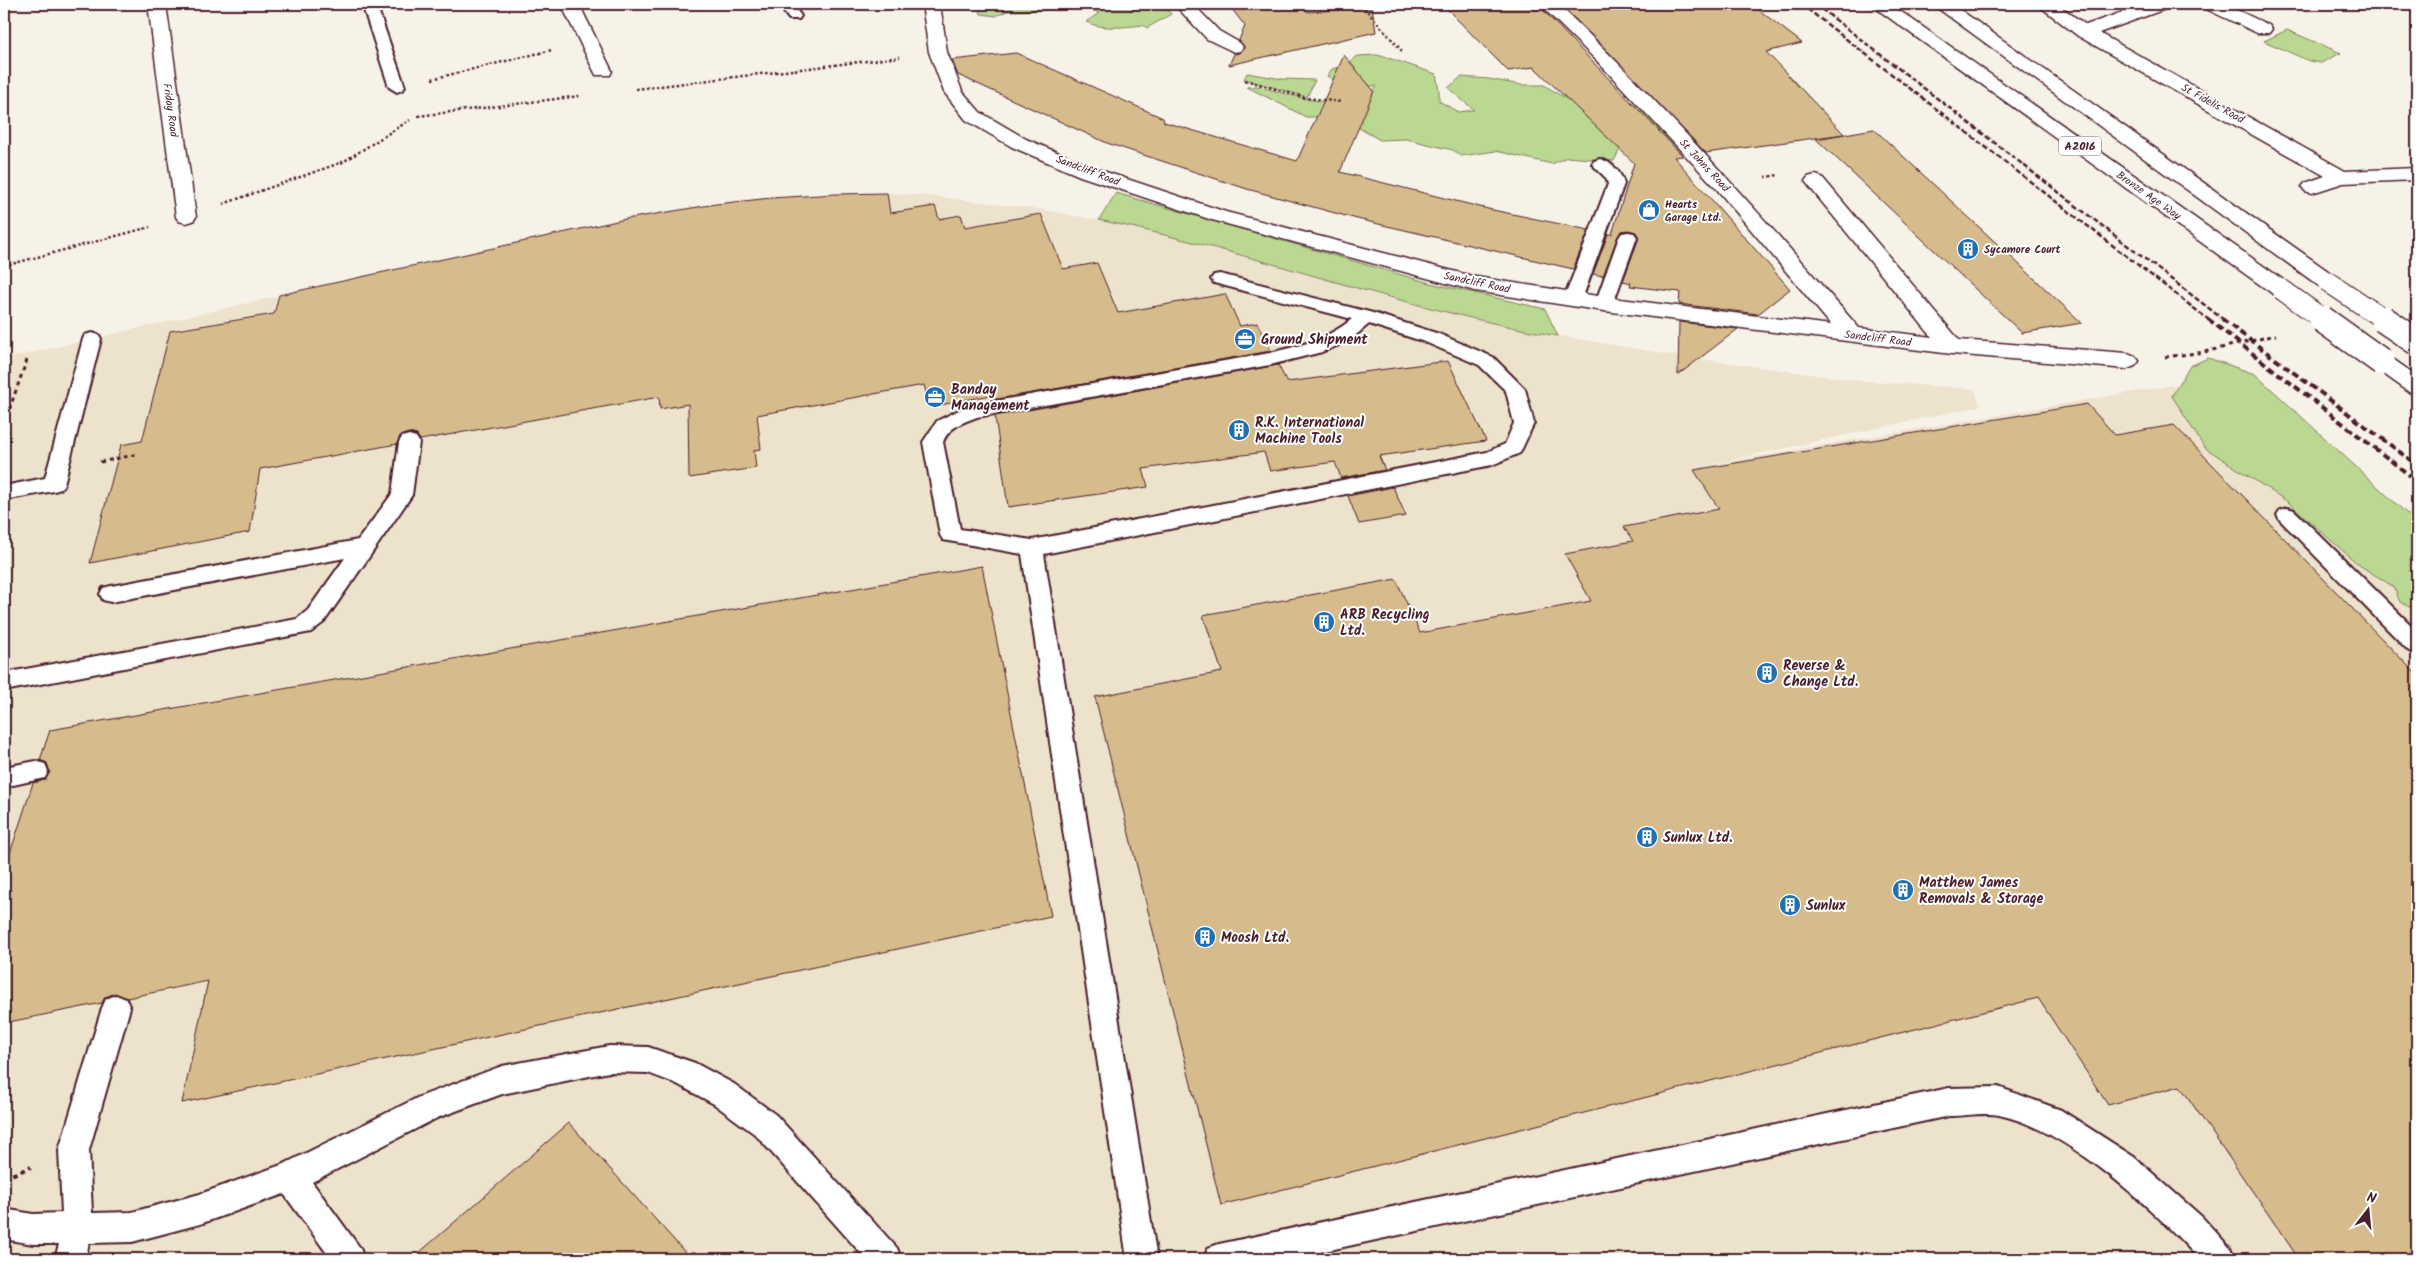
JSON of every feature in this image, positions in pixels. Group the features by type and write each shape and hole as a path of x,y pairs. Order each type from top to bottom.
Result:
{"street":[{"name":"Friday Road","path":"157,4 186,217"},
{"path":"570,4 603,71"},
{"name":"Sandcliff Road","path":"931,4 938,52 953,92 973,116 1019,143 1087,172 1219,216 1475,284 1604,304 1952,347 2072,355 2127,361"},
{"path":"1183,4 1213,34 1234,48"},
{"name":"St Johns Road","path":"1548,4 1602,56 1722,183 1852,335"},
{"name":"Bronze Age Way","path":"1879,4 2281,289 2417,388"},
{"name":"A2016","path":"1941,4 2326,281 2417,342"},
{"name":"St Fidelis Road","path":"2046,4 2084,32 2300,152 2341,178"},
{"path":"2084,32 2162,4"},
{"path":"2210,4 2263,29"},
{"path":"2312,187 2341,178 2417,174"},
{"path":"1815,181 1952,347"}],"lane":[{"path":"369,4 397,87"},
{"path":"785,4 794,16"},
{"path":"1573,299 1616,184 1614,176 1600,164"},
{"path":"1604,304 1628,237"},
{"path":"1220,280 1366,317 1432,338 1486,361 1514,389 1524,423 1513,448 1492,458 1032,548 951,535 933,442 937,431 954,419 974,411 1270,359 1314,348 1342,337 1366,317"},
{"path":"4,493 54,484 92,339"},
{"path":"4,682 303,626 316,616 404,492 409,442"},
{"path":"2287,514 2417,645"},
{"path":"111,594 365,547"},
{"path":"1032,548 1142,1259"},
{"path":"4,777 36,771"},
{"path":"70,1259 78,1228 74,1150 116,1008"},
{"path":"4,1224 33,1229 132,1227 200,1209 290,1177 429,1107 502,1080 609,1059 648,1060 685,1073 724,1094 766,1125 886,1259"},
{"path":"1219,1259 1949,1102 1998,1101 2051,1120 2124,1167 2192,1228 2219,1259"},
{"path":"290,1177 349,1259"}],"path":[{"path":"1361,4 1402,51"},
{"path":"397,87 588,42"},
{"path":"634,89 938,52"},
{"path":"1237,78 1306,98 1342,102"},
{"path":"4,266 186,217 343,162 419,115 585,95"},
{"path":"4,424 28,357"}],"shaded area":[{"path":"887,193 930,196 1039,209 1143,229 1433,309 1514,328 1679,356 1862,381 1975,389 1980,406 1707,465 2209,379 2417,562 2417,1259 4,1259 4,359 401,268 626,219 716,204 771,198"}],"green space":[{"path":"978,4 1163,4 1171,14 1147,28 1143,25 1106,27 1086,22 1099,13 1089,9 1007,11 996,16 981,14"},
{"path":"2287,30 2341,53 2321,63 2309,61 2264,41"},
{"path":"1377,55 1436,74 1439,101 1458,112 1474,110 1448,88 1461,77 1489,79 1521,85 1544,85 1580,107 1624,99 1644,109 1671,115 1680,127 1672,142 1658,148 1624,141 1614,161 1567,157 1552,164 1496,151 1461,156 1453,150 1406,139 1380,140 1352,124 1323,117 1306,117 1247,87 1257,86 1320,101 1352,101 1366,96 1377,86 1341,86 1327,76 1332,69 1345,65 1358,56"},
{"path":"1247,73 1282,79 1315,80 1307,97 1244,79"},
{"path":"1116,193 1430,283 1545,309 1558,336 1442,311 1214,248 1099,220"},
{"path":"2208,358 2255,374 2417,523 2417,611 2400,602 2394,587 2359,565 2288,502 2204,447 2172,396 2190,366"}],"building":[{"path":"1228,4 1301,4 1308,12 1372,7 1376,32 1229,65 1234,54 1240,53 1244,48 1239,40 1245,26"},
{"path":"1442,4 1537,4 1683,156 1674,157 1790,289 1758,314 1679,304 1680,292 1630,286 1631,283 1623,281 1639,238 1636,232 1628,230 1622,231 1618,236 1603,276 1593,274 1608,234 1612,234 1634,163 1534,67 1508,71"},
{"path":"1560,4 1751,4 1802,43 1766,52 1844,134 1706,153"},
{"path":"1016,53 1163,118 1164,122 1297,161 1344,55 1374,91 1340,172 1488,209 1589,230 1573,269 1357,219 1247,189 1107,143 958,75 952,60"},
{"name":"Sycamore Court","path":"1874,129 2082,323 2022,333 1816,139"},
{"path":"887,193 890,213 935,206 939,219 961,215 965,227 1041,214 1063,269 1097,263 1118,313 1225,294 1240,326 1257,323 1271,351 992,400 992,395 930,407 924,385 757,415 761,449 754,450 756,468 689,478 688,404 660,409 659,397 420,440 417,435 408,433 400,436 397,444 260,469 250,532 90,563 121,445 142,441 170,331 274,314 279,295 626,219 716,204 771,198"},
{"path":"1679,322 1738,329 1678,375"},
{"name":"R.K. International Machine Tools","path":"1448,361 1486,441 1379,456 1385,470 1341,478 1335,462 1270,471 1264,452 1143,469 1148,487 1008,507 995,416 1278,365 1287,382"},
{"path":"2087,404 2115,435 2174,425 2417,675 2417,1259 2299,1259 2180,1086 2108,1105 2038,998 1221,1205 1095,697 1222,672 1203,615 1396,579 1420,633 1591,601 1565,554 1633,541 1624,527 1719,509 1694,470"},
{"path":"1393,487 1406,516 1359,524 1348,496"},
{"path":"982,566 1051,916 182,1103 208,981 127,998 115,993 105,997 102,1003 4,1023 4,872 33,783 45,780 50,772 47,763 40,760 50,730"},
{"path":"569,1123 691,1259 412,1259"}],"railway":[{"path":"1801,4 2209,320"},
{"path":"1815,4 2224,320"},
{"path":"2208,319 2417,481"},
{"path":"2222,319 2417,465"}],"place":[{"name":"Hearts Garage Ltd.","path":"1649,210"},
{"name":"Sycamore Court","path":"1968,249"},
{"name":"Ground Shipment","path":"1245,339"},
{"name":"Banday Management","path":"935,397"},
{"name":"R.K. International Machine Tools","path":"1239,430"},
{"name":"ARB Recycling Ltd.","path":"1324,622"},
{"name":"Reverse & Change Ltd.","path":"1767,673"},
{"name":"Sunlux Ltd.","path":"1647,837"},
{"name":"Matthew James Removals & Storage","path":"1903,890"},
{"name":"Sunlux","path":"1790,905"},
{"name":"Moosh Ltd.","path":"1205,937"}]}
